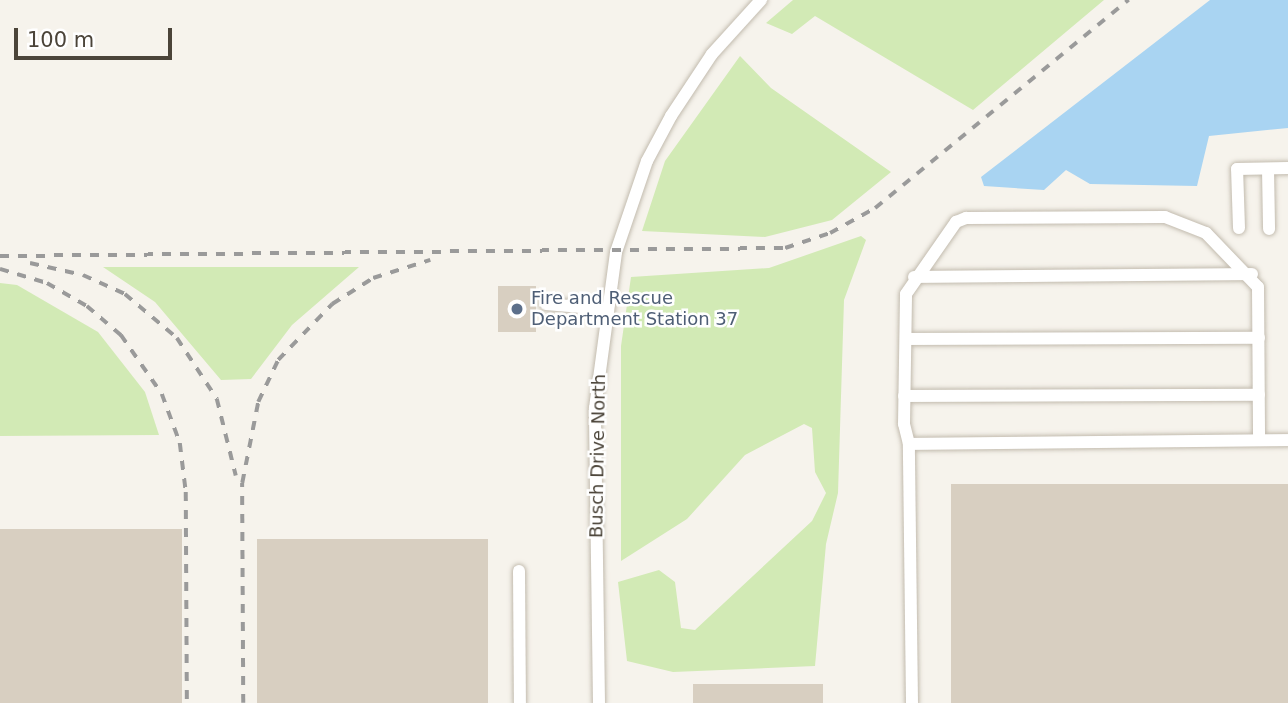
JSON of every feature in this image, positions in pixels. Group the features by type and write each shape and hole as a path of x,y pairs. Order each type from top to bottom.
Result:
{"street":[{"name":"Busch Drive North","path":"598,703 595,408 605,309 616,252 647,161 696,77 761,0"},
{"path":"1239,228 1237,169 1288,169"},
{"path":"1268,169 1269,229"},
{"path":"912,703 909,444 904,396 906,293 914,277 956,222 993,218 1183,220 1252,274 1258,338 1259,440"},
{"path":"914,277 1252,274"},
{"path":"546,304 605,309"},
{"path":"905,340 1258,338"},
{"path":"904,396 1259,395"},
{"path":"909,444 1288,440"},
{"path":"519,571 520,703"}],"green space":[{"path":"793,0 1104,0 973,110 815,16 792,34 766,23"},
{"path":"740,56 771,88 891,172 832,220 765,237 642,231 665,161"},
{"path":"861,236 866,240 844,300 838,493 826,544 815,666 673,672 627,661 618,582 659,570 675,582 681,628 695,630 812,521 826,493 815,472 812,428 804,424 745,455 687,519 621,561 621,346 631,277 769,268"},
{"path":"103,267 359,267 292,325 251,379 221,380 155,302"},
{"path":"0,283 17,285 98,332 145,392 159,435 0,436"}],"water":[{"path":"1210,0 1288,0 1288,128 1209,136 1197,186 1090,184 1066,170 1044,190 984,186 981,177"}],"building":[{"name":"Fire and Rescue Department Station 37","path":"498,286 536,286 536,332 498,332"},
{"path":"951,484 1288,484 1288,703 951,703"},
{"path":"0,529 182,529 182,703 0,703"},
{"path":"257,539 488,539 488,703 257,703"},
{"path":"693,684 823,684 823,703 693,703"}],"railway":[{"path":"0,256 785,248 830,233 875,208 1128,0"},
{"path":"243,703 242,483 258,402 278,360 332,304 373,278 430,260"},
{"path":"30,263 83,275 125,294 177,338 217,399 236,476"},
{"path":"0,269 47,283 87,306 121,335 162,394 180,443 186,492 187,703"}],"place":[{"name":"Fire and Rescue Department Station 37","path":"517,309"}]}
